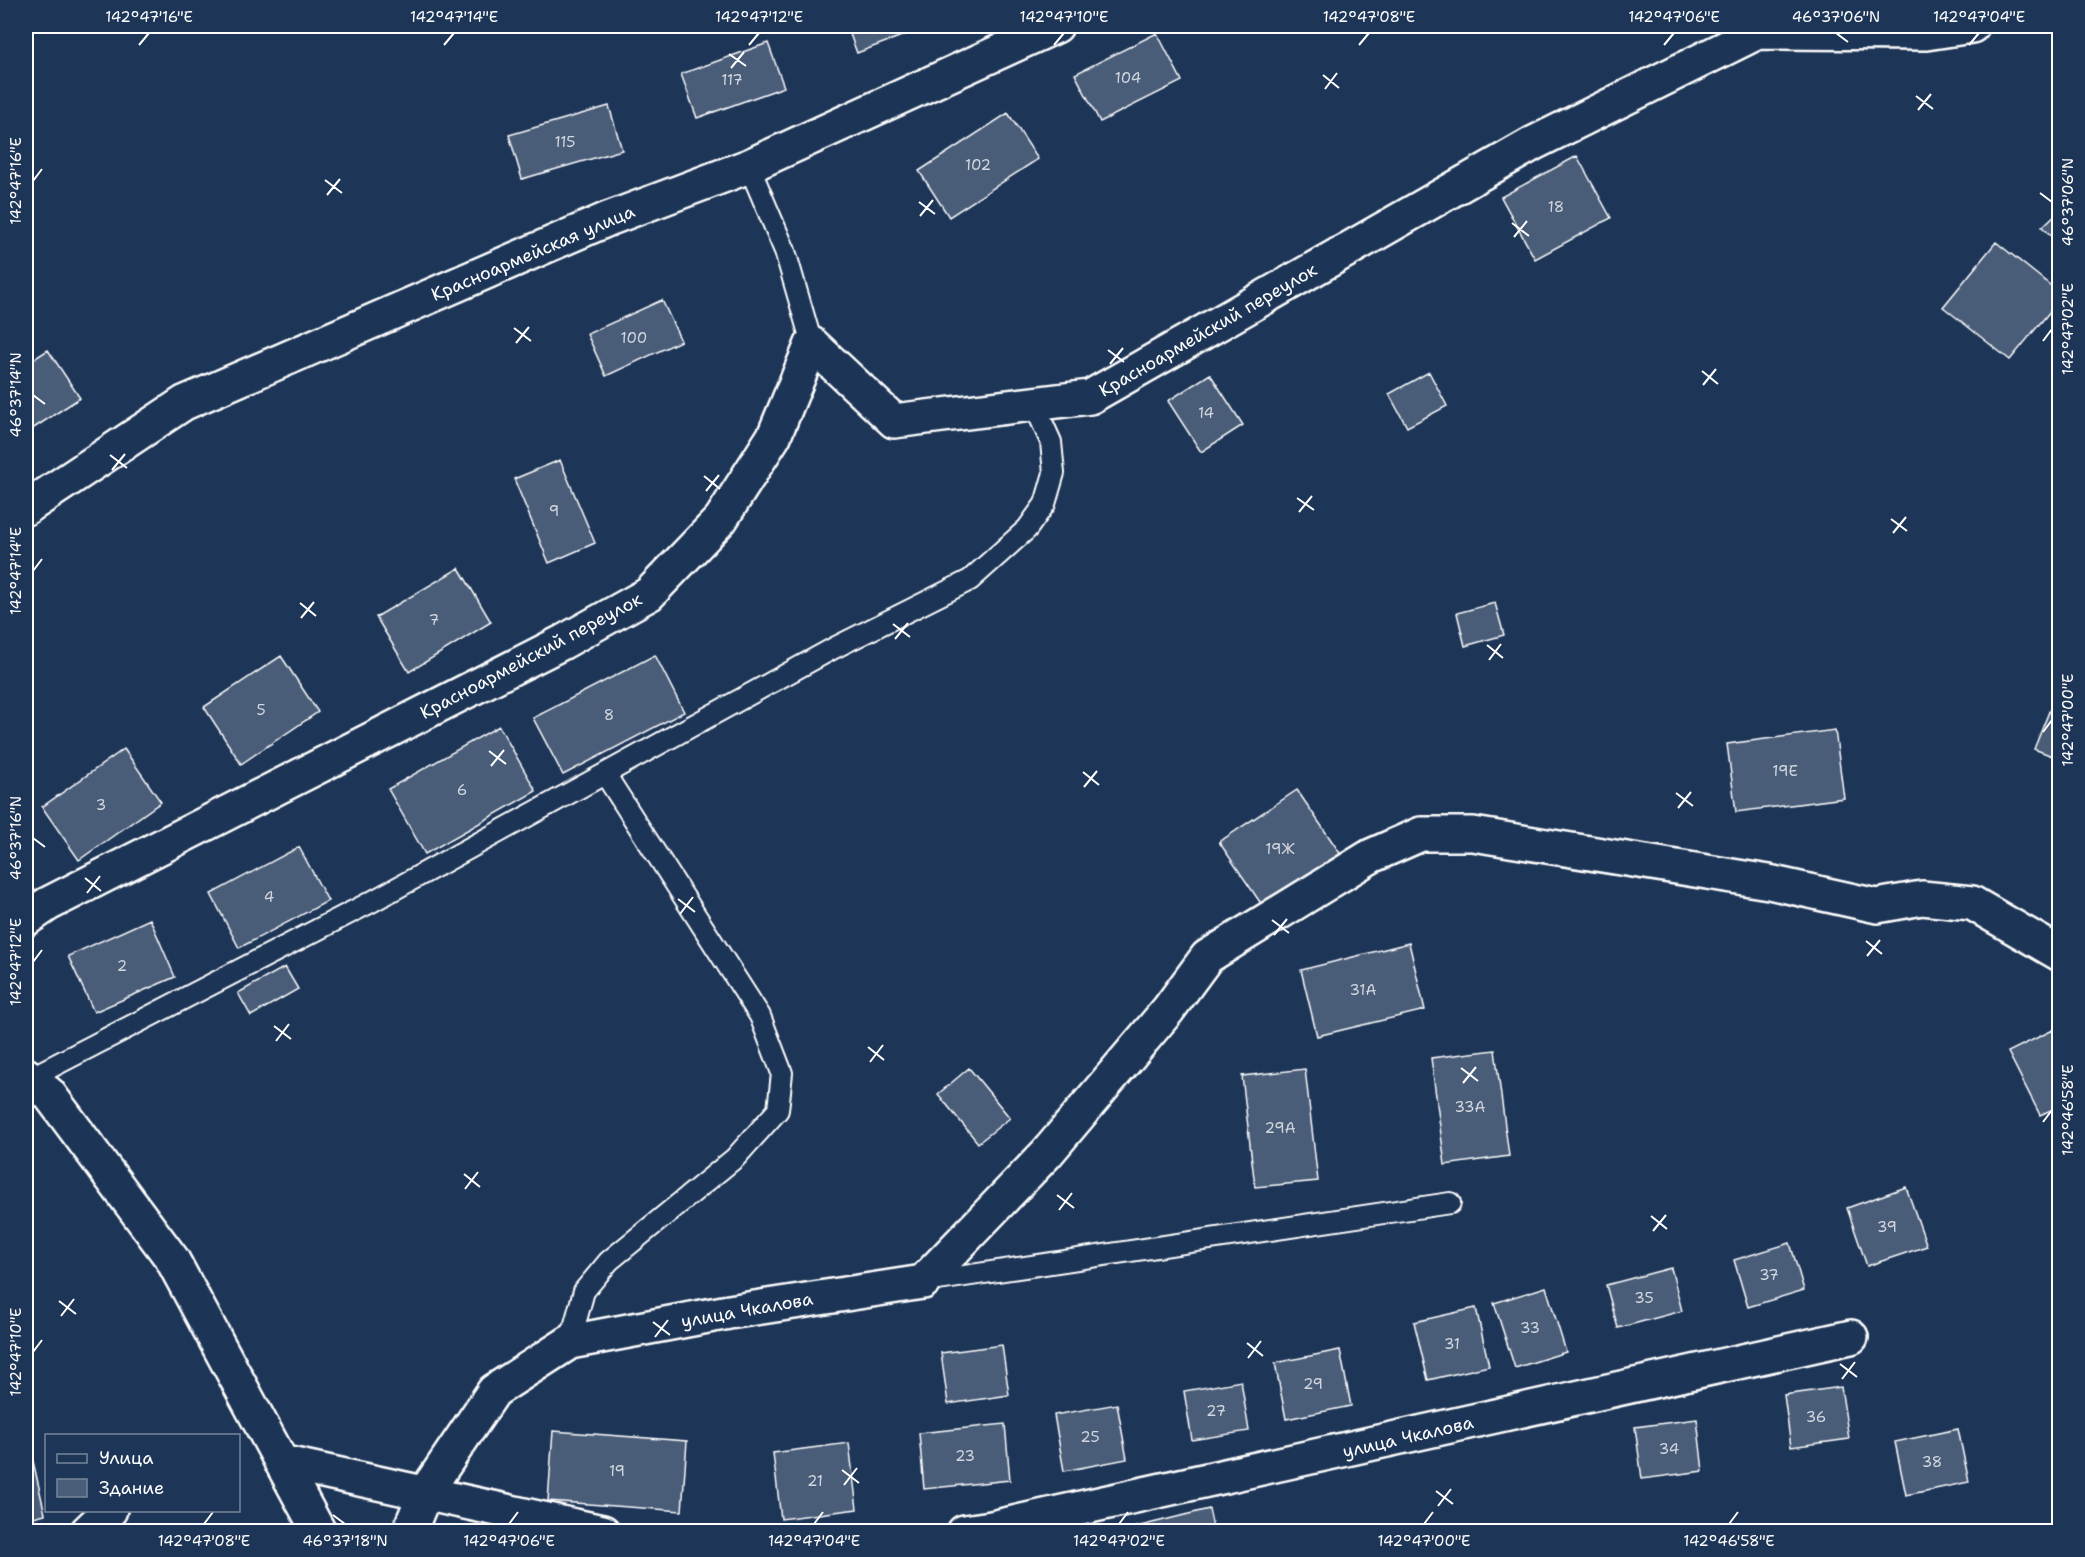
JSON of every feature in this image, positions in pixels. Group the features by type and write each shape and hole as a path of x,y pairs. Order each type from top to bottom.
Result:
{"street":[{"name":"Красноармейская улица","path":"26,508 184,403 608,219 748,166 1056,26"},
{"name":"Красноармейский переулок","path":"26,919 48,904 563,642 649,594 721,519 774,436 812,344 894,422 1090,397 1534,143 1758,32 1831,29 1926,33 1972,26"},
{"path":"922,1282 1047,1153 1168,1010 1207,957 1371,856 1421,834 1473,834 1769,882 1877,906 1922,898 1972,903 2060,954"},
{"path":"28,1077 50,1094 172,1259 250,1431 281,1462 319,1532"},
{"name":"улица Чкалова","path":"409,1532 425,1493 494,1391 570,1342 729,1312 922,1282"},
{"name":"улица Чкалова","path":"964,1532 1002,1526 1397,1440 1851,1337"},
{"path":"281,1462 603,1532"},
{"path":"87,1532 108,1512"}],"lane":[{"path":"748,166 785,251 812,344"},
{"path":"28,1077 373,901 834,648 970,580 1027,529 1045,504 1053,473 1051,442 1034,404"},
{"path":"570,1342 584,1291 609,1261 742,1150 778,1110 782,1073 760,1016 605,774"},
{"path":"922,1282 1450,1203"}],"building":[{"path":"847,26 928,26 857,53"},
{"path":"1157,33 1182,81 1100,122 1075,74"},
{"path":"768,43 784,87 697,118 681,74"},
{"path":"609,106 622,150 522,179 509,135"},
{"path":"1008,113 1038,159 949,217 919,171"},
{"path":"1577,156 1611,218 1535,259 1501,197"},
{"path":"2057,213 2060,215 2060,244 2042,227"},
{"path":"1996,242 2060,293 2060,299 2010,360 1943,307"},
{"path":"662,300 681,341 606,376 587,334"},
{"path":"48,350 80,398 26,433 26,364"},
{"path":"1429,372 1447,406 1407,427 1389,394"},
{"path":"1210,374 1243,425 1201,452 1168,401"},
{"path":"560,460 595,543 549,563 514,479"},
{"path":"459,568 491,622 409,672 376,617"},
{"path":"1495,603 1504,635 1465,646 1457,613"},
{"path":"655,655 684,712 563,775 533,718"},
{"path":"281,656 318,712 241,764 204,707"},
{"path":"2060,684 2060,759 2034,749"},
{"path":"499,726 536,791 425,854 388,789"},
{"path":"1835,730 1844,798 1736,812 1727,744"},
{"path":"124,749 161,802 79,860 42,807"},
{"path":"1297,790 1342,856 1264,908 1219,842"},
{"path":"299,847 328,901 239,948 211,894"},
{"path":"150,919 175,977 94,1012 68,956"},
{"path":"1409,943 1425,1010 1317,1036 1301,970"},
{"path":"285,967 298,989 251,1016 238,993"},
{"path":"2053,1030 2060,1043 2060,1106 2040,1115 2008,1052"},
{"path":"1495,1050 1509,1156 1445,1165 1431,1058"},
{"path":"969,1068 1010,1118 978,1143 938,1094"},
{"path":"1305,1069 1318,1181 1255,1187 1242,1076"},
{"path":"1906,1187 1927,1246 1867,1266 1847,1208"},
{"path":"1790,1243 1804,1290 1748,1307 1734,1260"},
{"path":"1671,1268 1682,1311 1618,1328 1606,1285"},
{"path":"1546,1287 1566,1352 1515,1368 1494,1303"},
{"path":"1476,1308 1489,1366 1428,1380 1414,1322"},
{"path":"1002,1345 1009,1395 948,1404 941,1353"},
{"path":"1340,1350 1351,1406 1286,1419 1275,1363"},
{"path":"1241,1381 1249,1431 1192,1440 1184,1391"},
{"path":"1841,1387 1849,1439 1791,1447 1784,1395"},
{"path":"1117,1404 1127,1459 1064,1471 1054,1415"},
{"path":"1697,1419 1703,1471 1642,1479 1635,1427"},
{"path":"1005,1424 1010,1480 924,1489 919,1433"},
{"path":"1958,1429 1969,1482 1906,1495 1895,1442"},
{"path":"26,1430 45,1514 26,1519"},
{"path":"553,1431 687,1441 682,1511 548,1501"},
{"path":"849,1443 857,1509 781,1519 773,1453"},
{"path":"1209,1509 1214,1532 1133,1532 1132,1528"}]}
